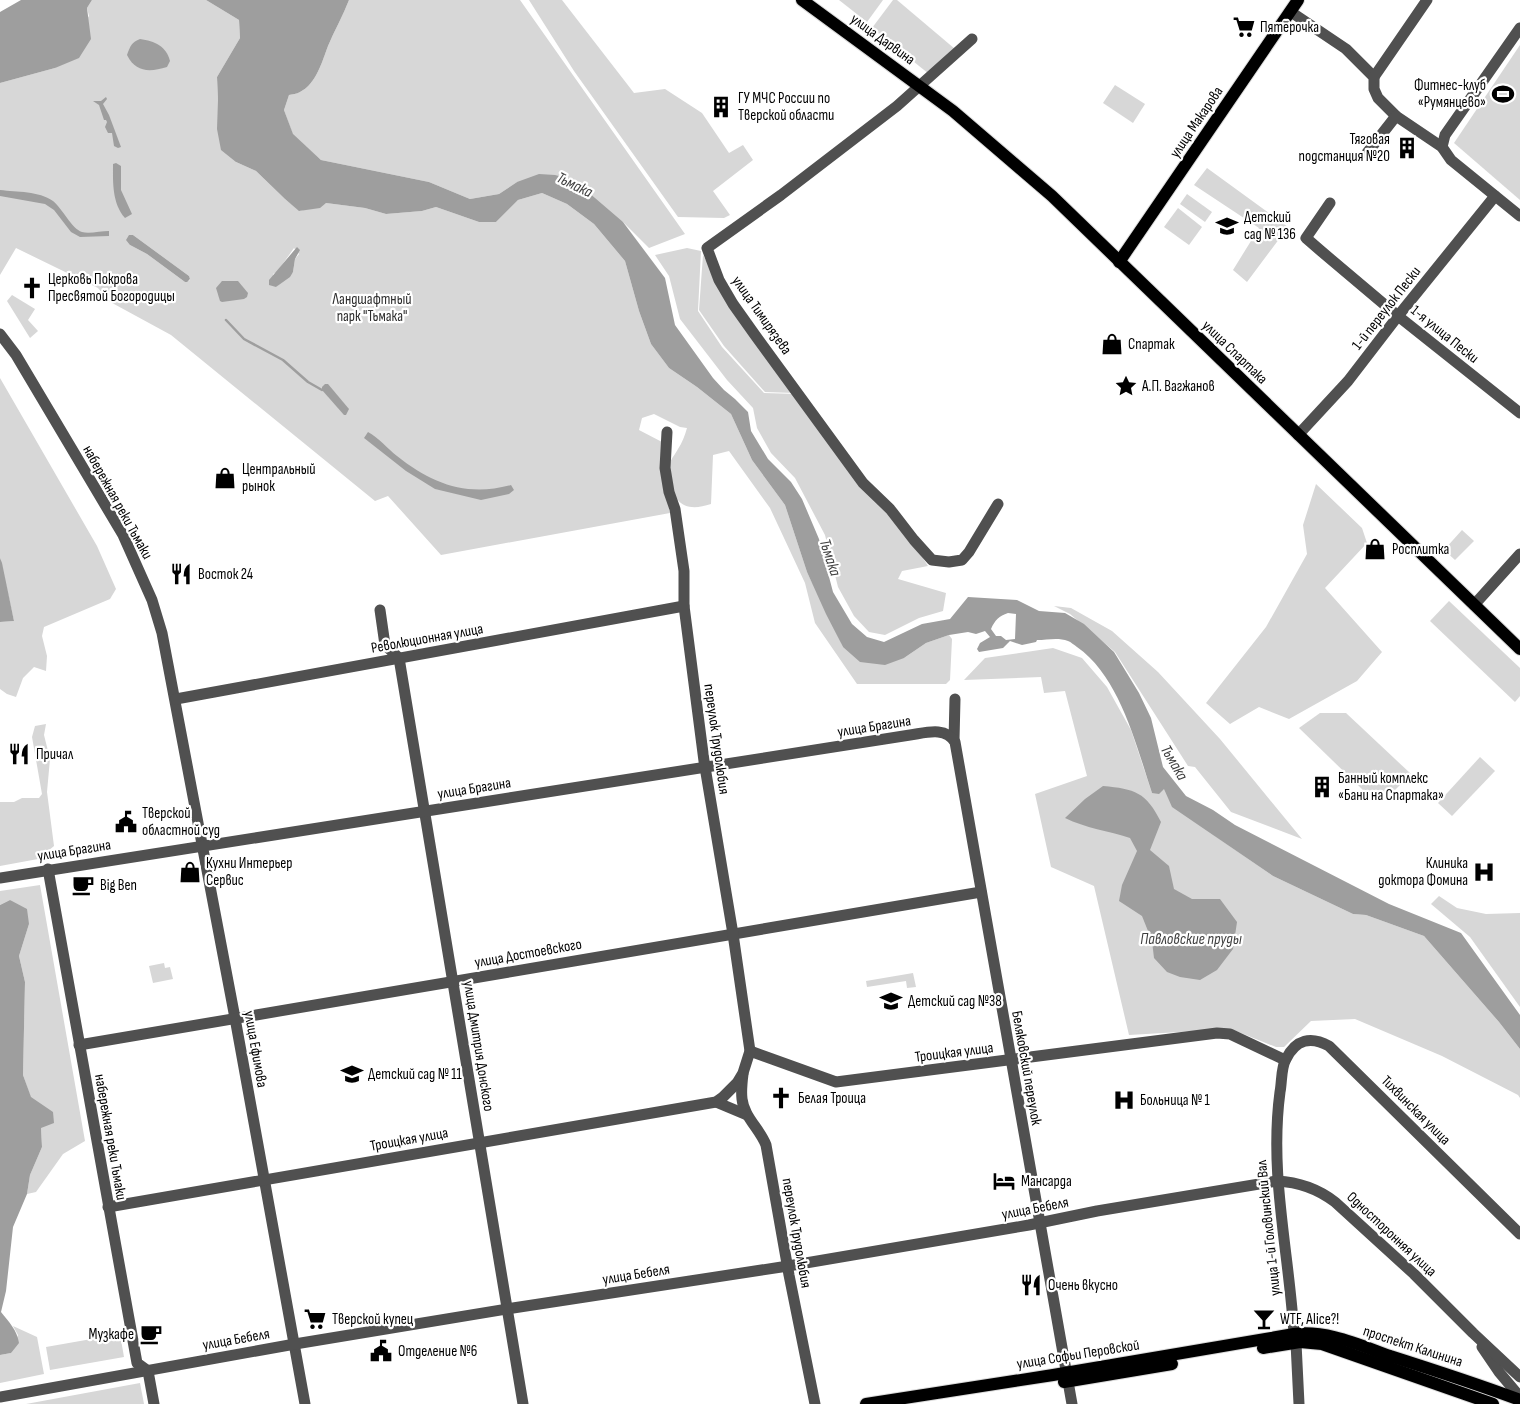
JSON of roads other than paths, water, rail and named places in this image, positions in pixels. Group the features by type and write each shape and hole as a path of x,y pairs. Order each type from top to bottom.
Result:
{"main road":[{"name":"улица Дарвина","path":"802,0 921,86"},
{"name":"улица Макарова","path":"1119,262 1298,0"},
{"name":"улица Спартака","path":"921,86 1052,196 1520,650"},
{"name":"проспект Калинина","path":"1295,1338 1310,1333 1324,1334 1486,1387 1518,1401"},
{"name":"улица Софьи Перовской","path":"918,1404 1295,1338"},
{"name":"проспект Калинина","path":"1295,1338 1331,1347 1493,1404"},
{"name":"улица Софьи Перовской","path":"866,1404 1067,1377"}],"street":[{"path":"1428,0 1374,77 1374,89 1378,98 1396,116 1442,146 1451,160 1520,216"},
{"path":"1291,12 1346,49 1374,77"},
{"path":"1442,146 1446,135 1520,28"},
{"name":"улица Тимирязева","path":"972,39 921,86 781,195 707,248 719,280 755,335 863,483 890,509 932,560 948,562 962,560 969,552 998,504"},
{"path":"1367,153 1396,116"},
{"name":"1-й переулок Пески","path":"1298,435 1348,381 1494,196"},
{"name":"1-я улица Пески","path":"1330,203 1306,238 1398,316 1520,413"},
{"name":"набережная реки Тьмаки","path":"0,334 16,355 123,535 152,600 162,633 176,699"},
{"name":"переулок Трудолюбия","path":"667,432 665,468 669,492 676,509 684,572 684,606 704,767 733,934 750,1051"},
{"path":"1474,605 1520,554"},
{"name":"Революционная улица","path":"176,699 684,606"},
{"name":"улица Дмитрия Донского","path":"380,610 385,645 399,658 523,1404"},
{"name":"улица Ефимова","path":"176,699 305,1404"},
{"name":"Беляковский переулок","path":"955,699 953,739 1072,1404"},
{"name":"улица Брагина","path":"0,878 936,732 944,733 953,739"},
{"name":"набережная реки Тьмаки","path":"48,870 137,1363 148,1371 154,1404"},
{"name":"улица Достоевского","path":"79,1045 981,892"},
{"name":"Троицкая улица","path":"750,1051 836,1082 1217,1033 1230,1034 1285,1060"},
{"name":"Тихвинская улица","path":"1285,1060 1293,1048 1306,1040 1321,1041 1329,1046 1520,1234"},
{"path":"747,1115 716,1102 732,1089 743,1073 750,1051"},
{"name":"улица 1-й Головинский Вал","path":"1285,1060 1279,1102 1276,1150 1277,1181 1295,1338 1299,1404"},
{"name":"переулок Трудолюбия","path":"743,1073 742,1101 747,1115 763,1136 766,1145 815,1404"},
{"name":"Троицкая улица","path":"108,1206 716,1102"},
{"name":"улица Бебеля","path":"0,1397 295,1344 788,1266 1039,1223 1107,1209 1277,1181"},
{"name":"Односторонняя улица","path":"1277,1181 1306,1186 1332,1200 1414,1274 1473,1334 1514,1366 1520,1377"},
{"name":"Односторонняя улица","path":"1473,1334 1518,1401"},
{"path":"1486,1387 1494,1382 1499,1372"}],"water":[{"path":"21,0 92,0 87,8 91,39 79,58 55,68 0,83 0,12"},
{"name":"Тьмака","path":"206,0 349,0 314,78 299,93 289,95 284,110 293,134 321,160 429,182 470,199 499,194 517,182 539,174 555,175 574,180 623,222 665,278 675,325 713,378 748,412 751,431 768,459 791,482 802,499 819,539 833,592 852,624 867,637 884,642 922,624 950,619 968,597 1017,600 1039,611 1065,613 1084,624 1114,652 1139,693 1151,718 1163,767 1186,796 1213,810 1235,825 1389,904 1461,933 1520,1015 1520,1049 1424,936 1366,915 1353,914 1273,876 1172,807 1164,789 1159,794 1152,793 1133,734 1115,694 1105,676 1092,660 1070,642 1052,639 1037,640 1036,642 1022,645 1010,641 1003,648 979,652 977,649 980,643 990,637 985,631 976,634 968,632 949,635 926,643 904,658 885,665 860,662 843,647 807,572 785,505 752,460 731,414 669,368 651,344 639,311 625,261 594,224 567,204 542,193 518,200 496,222 479,222 436,207 422,211 386,214 365,208 326,203 320,208 299,211 256,171 236,162 221,150 217,129 217,77 240,38 239,20","holes":["1008,613 1016,614 1015,639 1006,640 1001,636 996,636 991,629 996,621"]},
{"path":"140,39 150,41 163,48 170,61 167,67 144,70 131,61 127,55 129,49"},
{"path":"106,97 107,99 103,104 121,147 118,148 114,146 112,133 108,133 105,127 107,122 104,120 99,105 93,101 101,101"},
{"path":"116,163 121,166 121,190 132,214 125,218 118,206 114,193 113,164"},
{"path":"0,190 41,195 53,201 78,230 88,233 109,231 109,236 80,237 71,232 54,210 45,204 0,196"},
{"path":"129,235 133,235 189,276 190,279 185,282 147,254 130,245 126,240"},
{"path":"297,247 300,250 295,259 293,272 290,277 276,287 269,285 269,280"},
{"path":"222,281 238,281 248,293 247,297 244,299 220,301 216,288"},
{"path":"325,384 328,384 349,409 346,415 322,390"},
{"path":"368,432 410,466 437,481 451,486 480,489 511,485 514,490 509,494 481,500 435,489 406,471 364,438"},
{"path":"0,558 2,563 14,621 0,622"},
{"name":"Павловские пруды","path":"1103,786 1123,789 1138,794 1156,812 1161,822 1150,850 1169,866 1174,889 1192,899 1220,899 1237,922 1233,949 1217,970 1200,980 1180,977 1167,972 1154,958 1152,941 1142,916 1119,901 1122,885 1137,851 1130,838 1089,827 1065,818 1085,799"},
{"path":"10,900 27,909 29,924 19,956 25,982 23,1075 31,1097 53,1112 54,1123 41,1128 42,1147 30,1175 27,1194 13,1227 6,1291 1,1312 15,1330 19,1343 11,1353 0,1355 0,905"}],"waterway":[{"path":"226,320 244,339 283,360 308,382 322,390"}],"place":[{"name":"Пятёрочка","path":"1244,27"},
{"name":"Фитнес-клуб «Румянцево»","path":"1503,94"},
{"name":"ГУ МЧС России по Тверской области","path":"721,107"},
{"name":"Тяговая подстанция №20","path":"1407,148"},
{"name":"Детский сад № 136","path":"1227,226"},
{"name":"Церковь Покрова Пресвятой Богородицы","path":"32,288"},
{"name":"Спартак","path":"1112,344"},
{"name":"А.П. Вагжанов","path":"1126,386"},
{"name":"Центральный рынок","path":"225,478"},
{"name":"Росплитка","path":"1375,549"},
{"name":"Восток 24","path":"181,574"},
{"name":"Причал","path":"19,754"},
{"name":"Банный комплекс «Бани на Спартака»","path":"1322,787"},
{"name":"Тверской областной суд","path":"126,822"},
{"name":"Кухни Интерьер Сервис","path":"190,872"},
{"name":"Клиника доктора Фомина","path":"1484,872"},
{"name":"Big Ben","path":"83,885"},
{"name":"Детский сад №38","path":"891,1001"},
{"name":"Детский сад № 11","path":"352,1074"},
{"name":"Белая Троица","path":"781,1098"},
{"name":"Больница № 1","path":"1124,1100"},
{"name":"Мансарда","path":"1004,1181"},
{"name":"Очень вкусно","path":"1031,1285"},
{"name":"Тверской купец","path":"315,1319"},
{"name":"WTF, Alice?!","path":"1264,1319"},
{"name":"Музкафе","path":"151,1334"},
{"name":"Отделение №6","path":"381,1351"}],"park label":[{"name":"Ландшафтный парк \"Тьмака\"","path":"372,308"}]}
